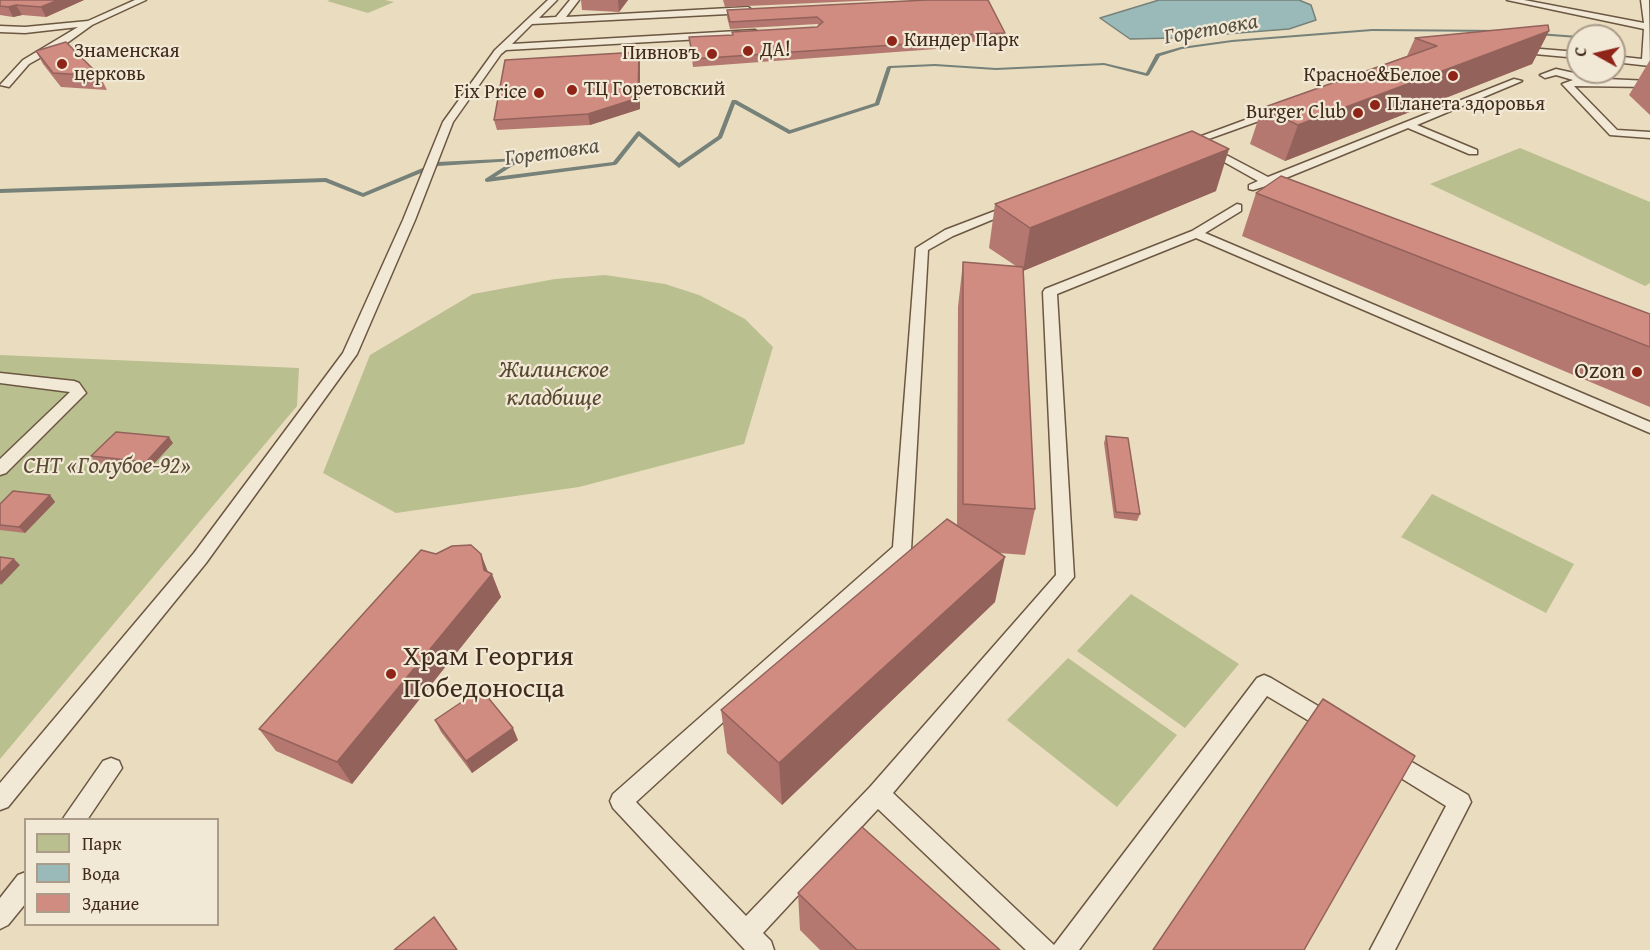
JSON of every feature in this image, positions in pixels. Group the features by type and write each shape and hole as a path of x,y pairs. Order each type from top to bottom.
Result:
{"lane":[{"path":"5,85 26,62 64,41 90,23 142,0"},
{"path":"0,800 200,558 350,354 448,122 504,46 553,0"},
{"path":"558,20 576,0"},
{"path":"729,11 734,0"},
{"path":"1510,0 1649,27"},
{"path":"1626,60 1648,62 1649,27 1646,0"},
{"path":"530,21 759,9"},
{"path":"0,29 25,30 90,23"},
{"path":"504,46 764,32"},
{"path":"1501,48 1566,55"},
{"path":"1545,75 1556,72 1566,74"},
{"path":"1253,187 1517,81"},
{"path":"1626,83 1650,84"},
{"path":"1567,84 1614,133 1650,146"},
{"path":"1171,150 1295,105"},
{"path":"1409,124 1473,152"},
{"path":"1614,133 1650,135"},
{"path":"1193,141 1267,181 1296,202"},
{"path":"762,950 621,801 902,550 922,248 949,233 1027,204"},
{"path":"746,933 878,794 1065,577 1050,292 1196,234 1237,208"},
{"path":"1196,234 1650,428"},
{"path":"0,378 74,386 78,393 0,469"},
{"path":"1064,950 1264,684 1352,737"},
{"path":"1372,749 1460,802 1382,950"},
{"path":"74,818 111,768"},
{"path":"878,794 1044,950"},
{"path":"0,917 24,886"}],"green space":[{"path":"327,1 394,2 368,13"},
{"path":"1520,148 1650,202 1650,283 1645,286 1430,184"},
{"name":"Жилинское кладбище","path":"605,275 665,284 699,295 745,319 773,347 744,444 579,487 396,513 323,473 370,355 473,294 555,279"},
{"name":"СНТ «Голубое-92»","path":"0,355 299,368 297,406 0,759"},
{"path":"1432,494 1574,564 1546,613 1401,537"},
{"path":"1131,594 1239,664 1185,728 1077,651"},
{"path":"1068,658 1177,735 1117,807 1007,720"}],"water":[{"path":"1159,0 1299,0 1311,5 1316,20 1289,29 1130,39 1100,18"}],"building":[{"path":"0,0 58,0 41,7 16,5 8,7 0,6"},
{"path":"927,0 988,0 1005,33 933,36 936,42 693,59 689,37 817,27 823,22 817,17 730,22 727,10"},
{"path":"1548,25 1549,31 1298,125 1262,108 1437,46 1415,38"},
{"path":"66,42 100,76 53,73 36,51"},
{"name":"ТЦ Горетовский","path":"639,52 638,98 588,114 494,120 505,60"},
{"path":"1192,131 1229,149 1030,228 995,204"},
{"path":"1281,176 1650,314 1650,347 1256,193"},
{"path":"963,262 1023,267 1035,509 963,504"},
{"path":"116,432 169,437 146,462 91,456"},
{"path":"1106,436 1128,438 1140,514 1116,512"},
{"path":"13,491 50,495 19,527 0,525 0,504"},
{"path":"947,519 1005,557 779,763 721,710"},
{"name":"Храм Георгия Победоносца","path":"471,545 481,554 484,570 492,574 337,762 259,729 421,550 436,554 452,546"},
{"path":"0,557 14,559 0,573"},
{"path":"481,689 513,728 466,761 435,720"},
{"path":"1323,699 1415,756 1304,950 1153,950"},
{"path":"862,827 1000,950 857,950 798,893"},
{"path":"434,917 457,950 394,950"}],"waterway":[{"name":"Горетовка","path":"0,191 326,180 363,195 437,164 520,159 487,180 615,163 639,133 679,166 720,137 734,101 789,132 877,104 889,67 935,65 996,69 1104,64 1147,75 1158,55 1181,48 1232,41 1372,30 1505,31"},
{"name":"Горетовка","path":"1539,34 1566,36"}],"place":[{"name":"Киндер Парк","path":"892,41"},
{"name":"ДА!","path":"748,51"},
{"name":"Пивновъ","path":"712,54"},
{"name":"Знаменская церковь","path":"62,64"},
{"name":"Красное&Белое","path":"1453,76"},
{"name":"ТЦ Горетовский","path":"572,90"},
{"name":"Fix Price","path":"539,93"},
{"name":"Планета здоровья","path":"1375,105"},
{"name":"Burger Club","path":"1358,113"},
{"name":"Ozon","path":"1637,372"},
{"name":"Храм Георгия Победоносца","path":"391,674"}]}
